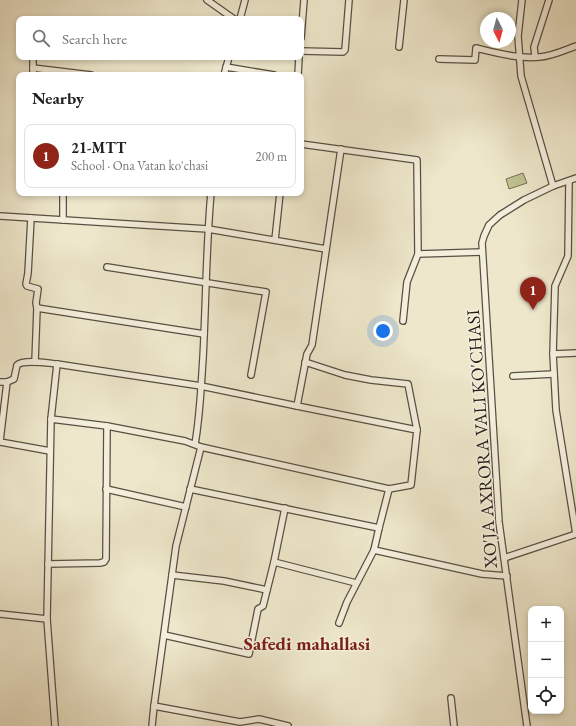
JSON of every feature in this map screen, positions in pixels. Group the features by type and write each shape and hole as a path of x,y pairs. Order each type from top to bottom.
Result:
{"street":[{"path":"207,0 230,16"},
{"path":"241,16 245,0"},
{"path":"303,16 304,0"},
{"path":"304,50 343,52 349,0"},
{"path":"400,46 404,0"},
{"path":"522,0 518,36 521,76 554,186"},
{"path":"535,57 534,46 549,0"},
{"path":"439,59 475,60 476,48 519,57 542,57 576,46"},
{"path":"34,60 34,72"},
{"path":"225,72 228,60"},
{"path":"298,72 299,60"},
{"path":"226,67 256,72"},
{"path":"33,68 66,72"},
{"path":"304,144 417,160 418,254 407,282 403,321"},
{"path":"297,406 307,354 312,345 341,149"},
{"name":"XO'JA AXRORA VALI KO'CHASI","path":"527,726 498,504 482,252 484,236 489,225 494,219 524,200 554,186 576,178"},
{"path":"504,558 576,534 556,410 553,354 555,286 568,256 569,181"},
{"path":"63,196 63,220"},
{"path":"195,444 201,386 210,196"},
{"path":"275,240 280,196"},
{"path":"0,216 208,228 326,249"},
{"path":"31,218 26,284 27,286 38,289 36,303 35,362"},
{"path":"418,254 482,252"},
{"path":"107,267 266,292 251,375"},
{"path":"37,308 204,334"},
{"path":"553,354 576,353"},
{"path":"0,382 7,382 14,379 18,364 35,362 57,364 201,386 417,430"},
{"path":"51,419 107,426 195,444 201,447 389,489 411,485 417,430 408,384 371,380 345,375 306,362"},
{"path":"55,726 47,619 51,419 57,364"},
{"path":"513,376 554,374"},
{"path":"7,382 0,441 50,452"},
{"path":"48,564 100,563 104,562 106,559 107,426"},
{"path":"152,726 176,546 201,447"},
{"path":"106,489 186,507"},
{"path":"339,623 346,602 374,550 378,528 389,489"},
{"path":"190,490 378,528"},
{"path":"164,635 249,654 258,609 263,606 274,562 285,508"},
{"path":"374,550 482,574 507,576"},
{"path":"274,562 356,583"},
{"path":"172,575 224,581 266,590"},
{"path":"0,615 47,619"},
{"path":"451,698 454,726"},
{"path":"154,706 235,724 260,719 288,726"}],"green space":[{"path":"523,173 527,183 509,189 506,179"}],"place":[{"name":"21-MTT","path":"533,310"}],"district":[{"name":"Safedi mahallasi","path":"307,643"}]}
